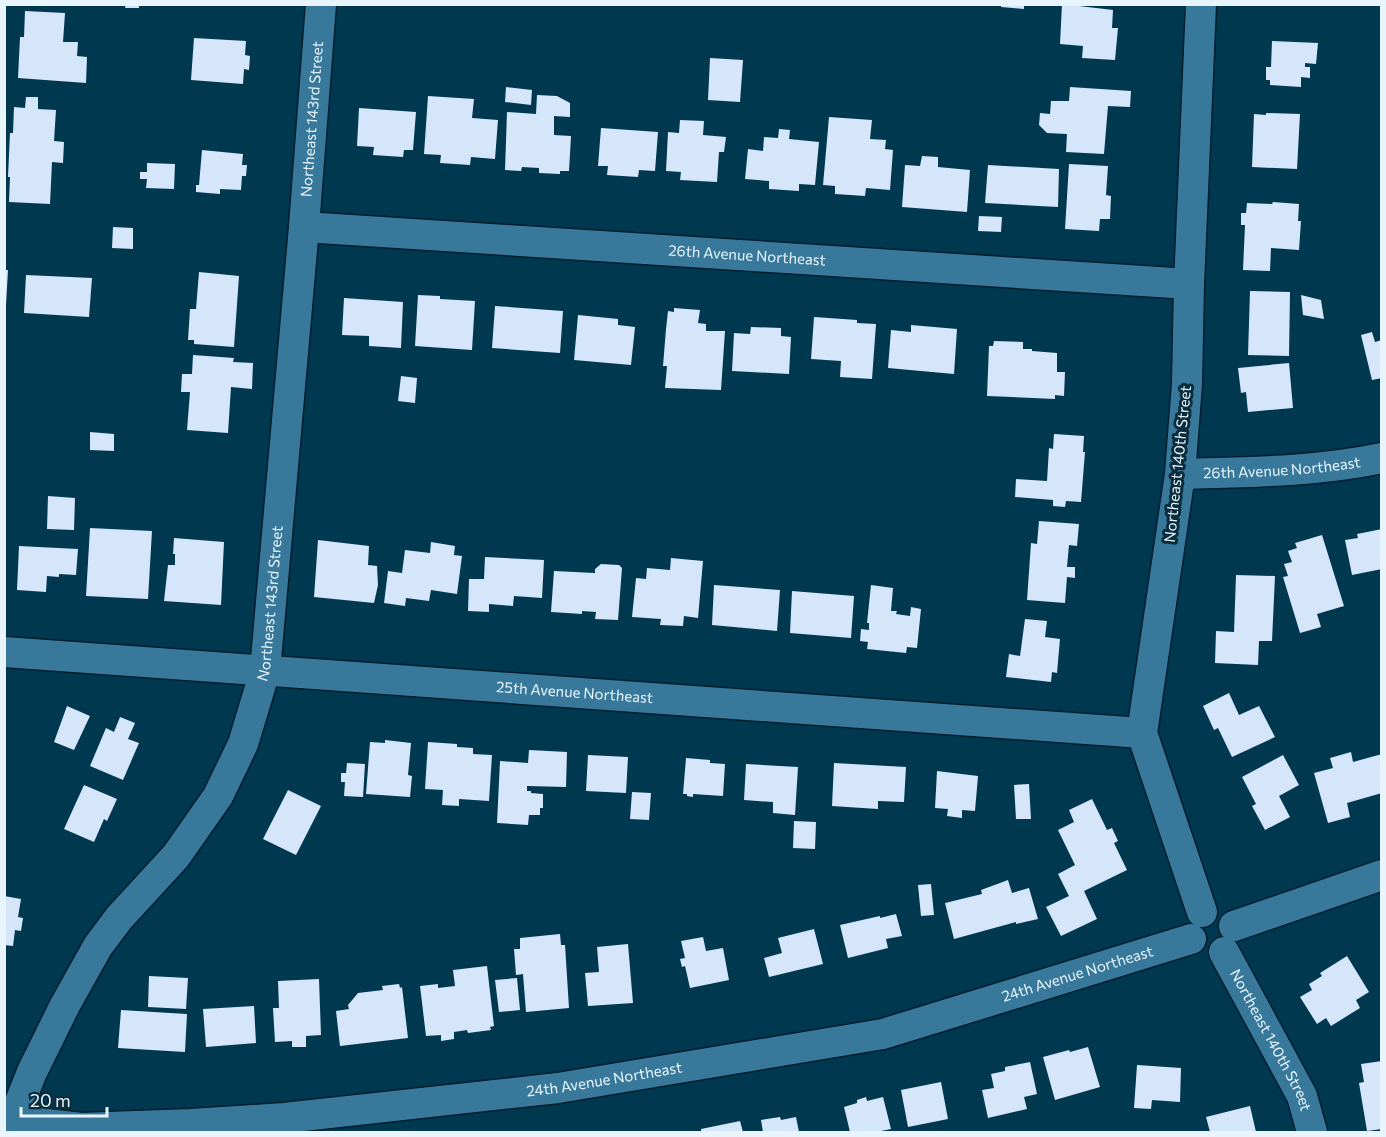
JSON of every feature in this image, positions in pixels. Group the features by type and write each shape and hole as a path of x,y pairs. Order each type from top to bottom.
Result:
{"street":[{"name":"Northeast 143rd Street","path":"9,1119 98,946 119,918 176,856 218,796 243,744 265,671 321,4"},
{"name":"Northeast 140th Street","path":"1201,4 1187,384 1180,474 1143,733 1202,912"},
{"name":"26th Avenue Northeast","path":"304,226 1189,285"},
{"name":"26th Avenue Northeast","path":"1180,474 1315,469 1382,458"},
{"name":"25th Avenue Northeast","path":"4,652 1143,733"},
{"path":"1229,939 1229,916 1223,912 1209,910 1202,912 1192,923 1191,939 1198,950 1212,955 1229,939 1382,875"},
{"name":"24th Avenue Northeast","path":"9,1119 81,1128 191,1124 284,1118 558,1088 883,1034 1191,939"},
{"name":"Northeast 140th Street","path":"1229,939 1302,1096 1312,1132"}],"building":[{"path":"126,4 139,4 139,8 125,8"},
{"path":"1001,4 1024,4 1024,9 1001,7"},
{"path":"1062,4 1113,10 1112,28 1118,28 1115,60 1082,58 1083,46 1060,44"},
{"path":"25,11 65,13 63,42 78,42 77,56 87,57 86,83 18,78 20,37 24,37"},
{"path":"194,38 246,41 245,55 250,56 249,70 244,69 243,84 191,80"},
{"path":"1272,41 1318,43 1316,64 1305,63 1305,67 1310,67 1310,78 1301,77 1301,87 1270,85 1270,80 1266,80 1266,67 1271,67"},
{"path":"710,58 743,60 740,102 708,100"},
{"path":"506,87 532,90 531,105 505,102"},
{"path":"1070,87 1131,91 1130,107 1108,106 1104,154 1066,152 1067,134 1047,133 1039,125 1040,113 1050,114 1051,101 1069,101"},
{"path":"537,95 557,96 570,103 570,117 554,116 554,135 571,136 569,171 560,171 560,174 539,173 539,168 522,167 521,171 505,170 507,112 536,114"},
{"path":"428,96 474,99 472,118 498,120 495,159 471,157 470,165 440,163 441,155 424,154"},
{"path":"26,97 38,97 38,109 56,110 54,141 64,142 63,163 52,162 50,204 9,202 10,133 13,133 14,107 25,108"},
{"path":"359,108 416,112 413,150 404,150 403,157 373,155 374,147 357,146"},
{"path":"1266,113 1300,114 1297,169 1252,167 1254,114 1266,115"},
{"path":"829,117 872,120 870,139 886,140 885,149 893,150 890,190 866,188 865,196 835,194 835,186 823,185"},
{"path":"680,120 704,121 703,135 726,137 724,152 719,152 717,182 680,180 681,172 666,171 668,132 679,133"},
{"path":"601,128 658,132 655,171 639,170 638,177 607,175 608,166 598,166"},
{"path":"779,129 790,130 789,139 819,142 815,185 799,184 799,191 769,189 769,181 745,179 748,149 763,151 764,137 778,138"},
{"path":"202,150 243,154 242,165 247,165 246,176 242,176 241,190 220,189 220,194 196,192 196,185 199,185"},
{"path":"922,156 938,157 938,167 970,170 967,212 902,207 905,165 920,166"},
{"path":"147,163 175,164 174,189 146,188 147,179 140,179 140,172 147,172"},
{"path":"1069,164 1108,166 1106,195 1111,196 1110,219 1100,219 1099,231 1065,229"},
{"path":"988,165 1059,169 1058,207 985,203"},
{"path":"1273,202 1299,204 1298,221 1301,221 1299,250 1271,248 1270,271 1243,270 1245,225 1241,225 1241,213 1246,213 1247,203 1272,204"},
{"path":"979,216 1002,217 1001,232 978,231"},
{"path":"113,227 133,228 133,249 112,248"},
{"path":"4,270 8,270 6,305 4,305"},
{"path":"199,272 239,276 234,347 194,344 194,340 188,340 190,309 196,309"},
{"path":"26,275 92,278 89,317 24,313"},
{"path":"1250,291 1290,292 1289,356 1248,355"},
{"path":"418,295 475,301 472,350 415,346"},
{"path":"1301,295 1321,300 1324,319 1303,315"},
{"path":"344,298 403,302 401,348 369,346 369,336 342,335"},
{"path":"495,306 563,311 560,353 492,348"},
{"path":"674,308 700,310 698,323 706,324 706,331 725,331 721,390 665,388 667,366 663,366 668,311 674,312"},
{"path":"578,315 618,319 618,325 635,327 631,365 574,360"},
{"path":"814,317 857,320 857,323 876,324 872,379 840,377 841,361 811,359"},
{"path":"911,325 957,329 954,374 888,368 891,330 911,332"},
{"path":"751,327 781,328 781,336 791,337 789,374 732,371 734,333 750,334"},
{"path":"1372,332 1375,342 1382,340 1382,378 1372,380 1361,335"},
{"path":"994,341 1023,342 1023,349 1057,353 1057,372 1065,372 1064,396 1055,395 1055,399 987,396 989,346 993,346"},
{"path":"193,355 234,358 233,362 253,363 252,389 231,387 228,433 187,430 190,392 181,392 182,374 192,374"},
{"path":"1289,363 1293,408 1248,412 1246,392 1241,393 1238,368"},
{"path":"401,376 417,378 415,403 398,401"},
{"path":"90,432 114,434 114,451 90,450"},
{"path":"1054,434 1084,436 1081,502 1066,501 1065,507 1053,506 1053,500 1015,497 1016,479 1047,481 1049,448 1053,449"},
{"path":"48,496 75,498 74,530 47,529"},
{"path":"1039,521 1079,524 1077,546 1069,545 1067,567 1075,567 1075,578 1067,577 1065,603 1027,600 1031,543 1037,544"},
{"path":"90,528 152,531 148,599 86,596"},
{"path":"1382,529 1382,569 1352,575 1345,540 1358,538 1357,534"},
{"path":"1322,535 1344,606 1317,614 1321,627 1300,633 1283,577 1288,576 1284,564 1292,562 1288,551 1297,548 1295,543"},
{"path":"174,538 224,542 221,605 164,601 168,565 175,565"},
{"path":"318,540 369,546 368,565 377,566 378,585 374,603 314,597"},
{"path":"431,542 455,546 454,555 462,556 457,594 431,590 429,601 406,598 405,606 384,603 388,571 402,573 405,550 430,553"},
{"path":"19,546 78,549 76,575 47,576 46,592 17,590"},
{"path":"485,557 544,560 542,598 514,596 513,606 489,604 489,612 468,611 469,579 484,579"},
{"path":"671,558 703,561 698,618 684,616 683,626 660,625 661,619 632,617 636,578 646,579 647,568 670,570"},
{"path":"601,564 619,565 622,568 618,620 595,619 596,612 582,611 582,614 551,612 554,571 595,573 595,569"},
{"path":"1236,575 1275,576 1272,641 1259,641 1258,665 1215,663 1216,631 1234,632"},
{"path":"714,585 780,590 777,631 712,625"},
{"path":"871,585 893,588 891,611 897,611 896,614 910,616 911,607 921,609 917,648 907,647 906,653 867,649 868,642 860,641 861,629 869,630 869,623 867,623"},
{"path":"792,591 854,596 851,638 790,633"},
{"path":"1025,619 1047,621 1045,637 1060,639 1057,673 1052,672 1051,682 1006,677 1009,654 1020,656"},
{"path":"1229,693 1239,715 1259,706 1275,737 1232,757 1218,728 1214,730 1203,706"},
{"path":"67,706 90,716 74,750 54,742"},
{"path":"120,717 135,723 128,739 139,743 123,780 90,766 106,728 114,732"},
{"path":"385,740 411,743 408,775 412,776 410,797 366,794 370,742 385,743"},
{"path":"428,742 457,744 457,747 473,748 473,754 492,755 489,801 459,799 459,806 442,805 443,790 425,789"},
{"path":"529,750 567,752 566,787 527,786 527,791 531,793 543,794 543,808 540,808 540,815 529,815 528,825 497,823 500,761 528,763"},
{"path":"1351,752 1353,762 1382,754 1382,793 1347,803 1350,817 1328,823 1314,773 1333,768 1330,758"},
{"path":"588,755 628,757 626,793 586,791"},
{"path":"1283,755 1299,785 1279,796 1290,817 1265,830 1252,806 1256,804 1242,777"},
{"path":"686,758 725,764 723,796 693,794 693,797 683,794"},
{"path":"347,763 365,764 363,797 344,796 345,782 341,782 341,773 346,773"},
{"path":"834,763 906,767 904,802 878,801 878,809 832,806"},
{"path":"746,764 798,767 795,815 773,813 773,802 744,800"},
{"path":"937,771 978,776 975,811 962,810 962,818 947,816 948,809 935,808"},
{"path":"1029,784 1031,819 1016,819 1014,785"},
{"path":"84,785 117,799 107,821 104,819 94,842 64,829"},
{"path":"288,790 321,806 296,855 263,839"},
{"path":"632,792 651,793 649,820 630,819"},
{"path":"1092,799 1107,830 1112,828 1118,841 1114,843 1127,870 1084,891 1097,919 1061,936 1046,907 1069,896 1058,874 1075,865 1058,830 1074,822 1069,810"},
{"path":"794,821 816,822 815,849 793,848"},
{"path":"1008,880 1012,893 1029,888 1038,919 1016,924 1016,922 954,939 945,903 982,894 981,890"},
{"path":"931,884 934,915 921,916 918,885"},
{"path":"4,896 21,899 18,917 23,918 21,931 15,930 13,946 4,945"},
{"path":"896,914 902,936 886,939 888,948 848,958 840,925"},
{"path":"814,929 823,964 769,977 764,958 782,953 778,938"},
{"path":"560,934 561,945 565,945 569,1008 526,1012 523,974 516,975 514,949 520,949 520,938"},
{"path":"703,937 706,951 723,948 729,980 690,988 685,966 682,967 680,959 685,958 681,941"},
{"path":"628,944 633,1003 588,1006 585,973 599,972 597,947"},
{"path":"1347,956 1369,992 1356,1000 1360,1008 1331,1026 1326,1018 1317,1024 1300,997 1312,990 1309,984 1322,976 1320,973"},
{"path":"487,966 494,1026 490,1027 491,1030 454,1032 454,1039 441,1041 441,1035 426,1036 420,986 438,984 438,988 455,986 453,970"},
{"path":"149,976 188,978 186,1009 148,1007"},
{"path":"517,978 520,1010 499,1012 495,980"},
{"path":"319,979 321,1035 306,1036 306,1047 292,1047 292,1041 275,1042 273,1008 279,1008 278,981"},
{"path":"399,984 400,988 402,987 408,1038 340,1046 336,1011 349,1009 348,1005 358,993 383,990 382,986"},
{"path":"254,1006 256,1043 206,1047 203,1009"},
{"path":"121,1010 187,1014 185,1052 118,1048"},
{"path":"1088,1047 1100,1087 1055,1100 1043,1057"},
{"path":"1382,1061 1382,1129 1367,1131 1359,1083 1364,1082 1361,1064"},
{"path":"1030,1062 1037,1094 1024,1097 1027,1109 988,1118 982,1090 994,1088 991,1074 1005,1071 1005,1067"},
{"path":"1137,1065 1181,1068 1180,1102 1152,1100 1151,1109 1134,1108"},
{"path":"941,1082 948,1119 908,1127 901,1090"},
{"path":"866,1097 867,1101 883,1097 891,1129 876,1132 850,1132 844,1107"},
{"path":"1250,1106 1256,1132 1210,1132 1206,1117"},
{"path":"780,1117 781,1120 796,1117 799,1132 763,1132 761,1120"},
{"path":"740,1121 743,1132 701,1132 701,1129"}]}
